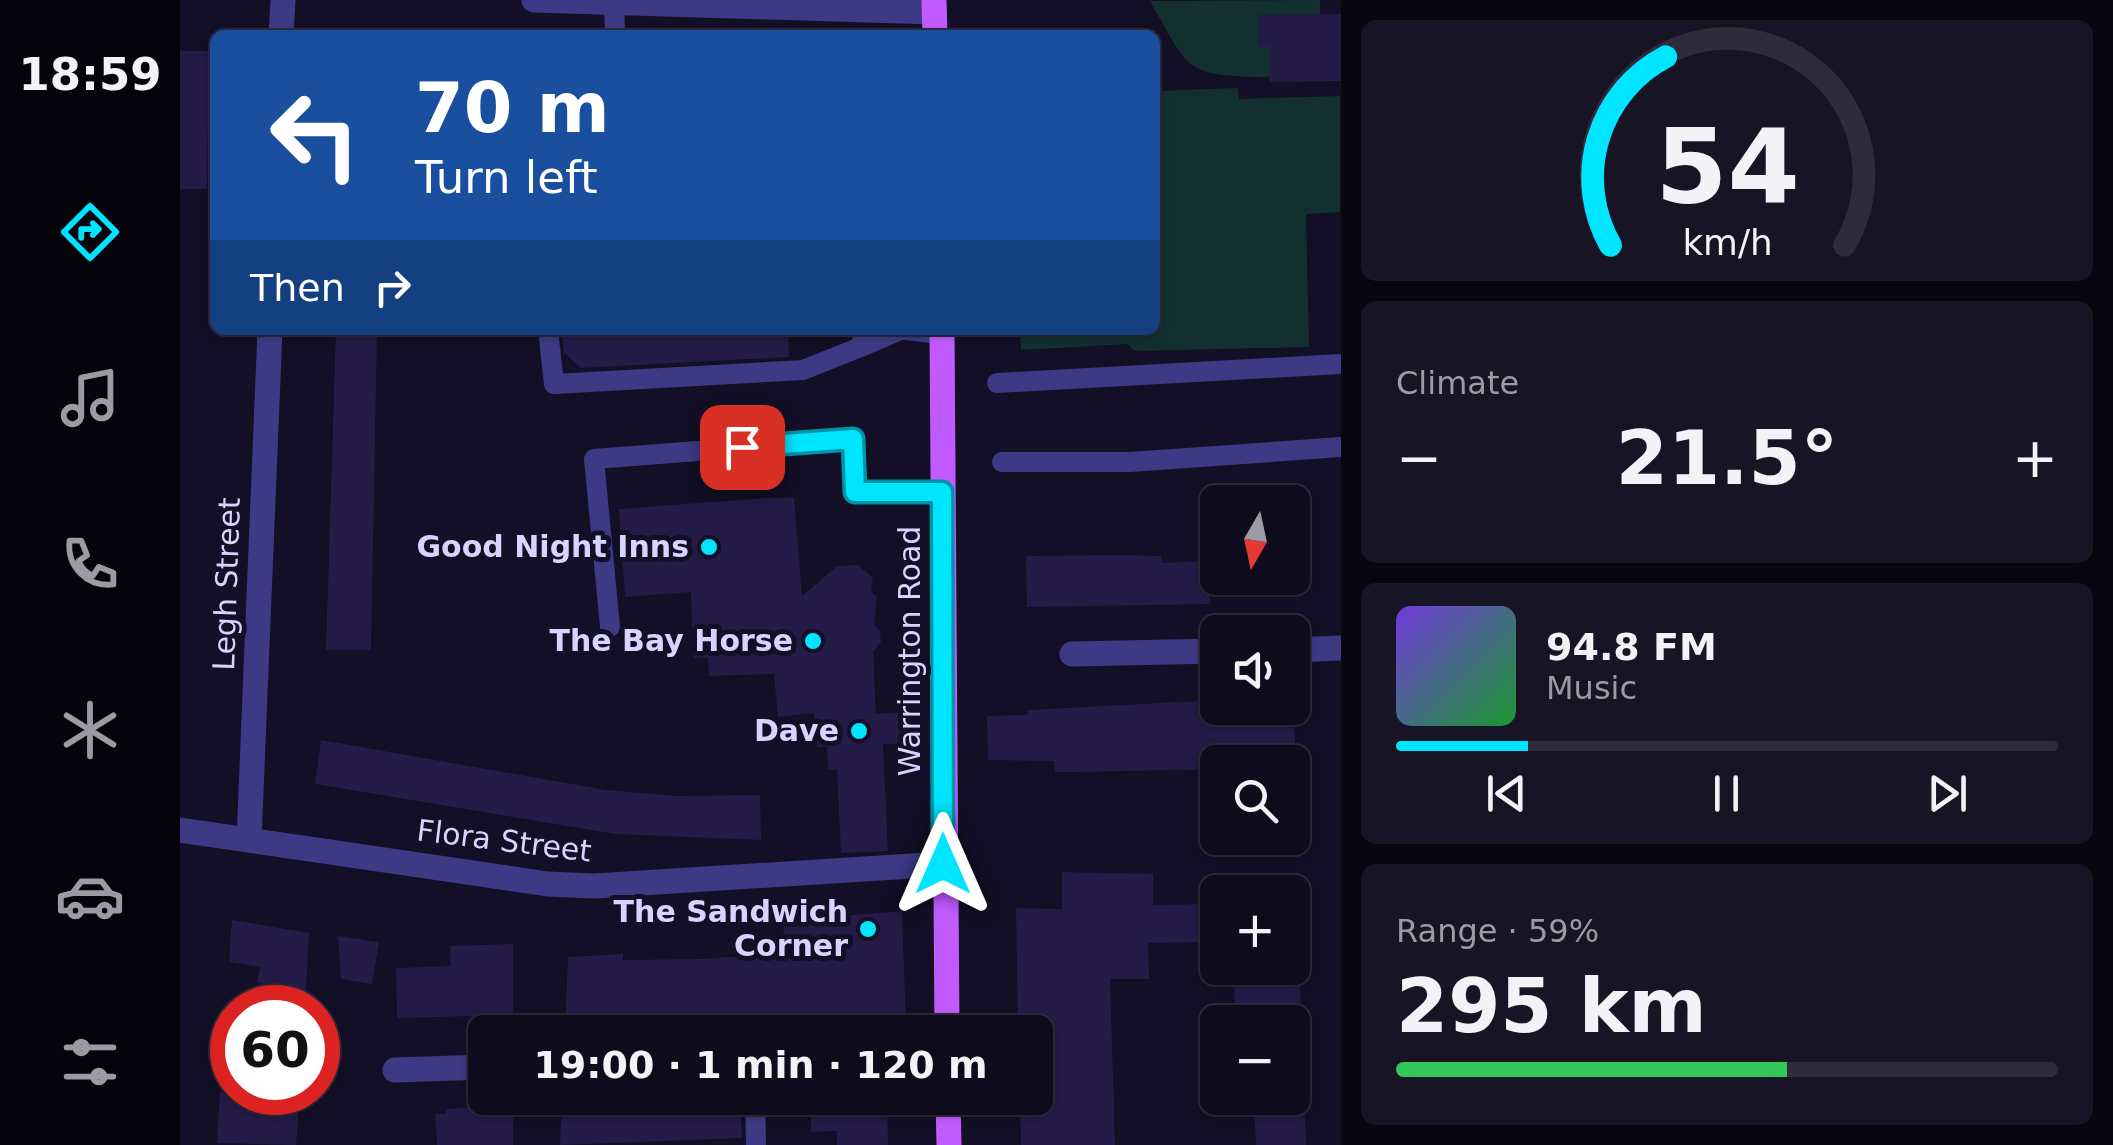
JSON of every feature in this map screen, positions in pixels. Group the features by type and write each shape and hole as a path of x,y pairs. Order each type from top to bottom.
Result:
{"main road":[{"name":"Warrington Road","path":"942,335 947,1015"},
{"path":"948,1115 949,1145"}],"street":[{"path":"282,30 283,0"},
{"path":"534,0 934,16"},
{"name":"Legh Street","path":"249,840 270,335"},
{"path":"1310,649 1340,648"},
{"path":"1072,654 1200,651"},
{"name":"Flora Street","path":"180,830 548,884 594,886 943,864"},
{"path":"395,1070 468,1068"}],"lane":[{"path":"614,2 615,30"},
{"path":"549,335 554,384 802,370 863,338"},
{"path":"996,383 1340,364"},
{"path":"610,627 594,459 853,439 855,492 942,492"},
{"path":"1002,462 1130,462 1340,447"},
{"path":"755,1115 756,1145"}],"green space":[{"path":"1320,0 1320,14 1258,15 1258,45 1270,46 1270,76 1265,77 1218,74 1191,64 1150,1"},
{"path":"1238,88 1239,99 1340,96 1340,212 1306,214 1309,347 1134,351 1128,344 1021,350 1020,335 1160,335 1160,91"}],"building":[{"path":"1341,14 1341,81 1270,82 1270,46 1258,46 1258,15"},
{"path":"180,51 209,51 207,189 180,189"},
{"path":"336,335 377,335 371,650 326,650"},
{"path":"562,335 788,335 789,357 581,368 564,353"},
{"path":"794,498 802,596 837,566 858,565 873,578 871,591 877,597 874,625 880,631 881,642 873,652 876,714 903,712 903,744 883,744 888,851 841,853 837,769 828,770 827,747 817,747 814,713 778,717 774,674 709,676 708,658 693,658 691,592 625,597 619,509"},
{"path":"1026,556 1161,556 1162,563 1200,561 1200,595 1210,595 1210,604 1027,607"},
{"path":"1200,701 1200,725 1294,725 1295,745 1200,745 1200,769 1055,772 1054,761 988,760 987,716 1028,715 1028,710"},
{"path":"321,740 606,790 676,796 760,795 761,840 615,834 315,784"},
{"path":"1062,872 1153,874 1153,905 1200,904 1200,942 1148,943 1149,979 1110,979 1115,1145 1021,1145 1020,1115 1053,1115 1053,1015 1018,1015 1016,908 1062,909"},
{"path":"902,911 906,1015 566,1013 568,957 623,954 623,960 702,959 785,953 783,921"},
{"path":"232,920 309,933 306,985 257,983 260,967 229,962"},
{"path":"338,936 379,942 372,984 341,979"},
{"path":"513,944 513,1015 397,1018 396,968 451,966 450,946"},
{"path":"1234,985 1300,985 1301,1005 1235,1005"},
{"path":"468,1107 468,1115 513,1115 513,1145 437,1145 435,1114 446,1114 446,1109"},
{"path":"219,1115 298,1115 296,1145 217,1143"},
{"path":"561,1115 741,1115 742,1138 560,1145"},
{"path":"811,1115 887,1115 888,1145 837,1145 837,1131 811,1132"},
{"path":"1255,1115 1305,1115 1306,1145 1256,1145"}],"place":[{"name":"Good Night Inns","path":"709,547"},
{"name":"The Bay Horse","path":"813,641"},
{"name":"Dave","path":"859,731"},
{"name":"The Sandwich Corner","path":"868,929"}],"route":[{"path":"742,447 853,439 855,492 942,492 943,864"}]}
